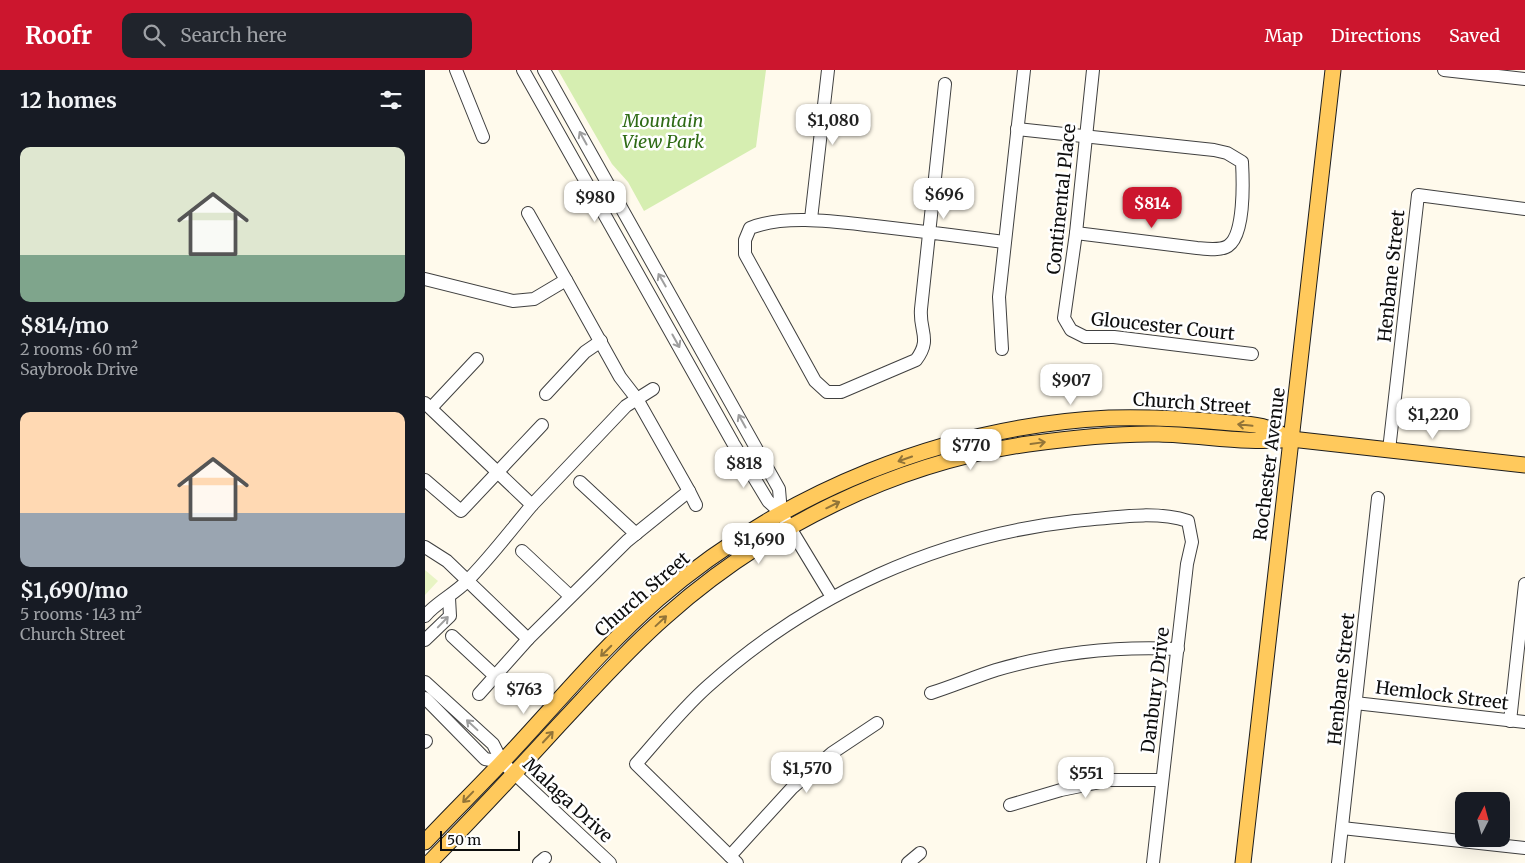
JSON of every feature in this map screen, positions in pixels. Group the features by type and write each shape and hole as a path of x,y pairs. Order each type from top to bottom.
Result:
{"main road":[{"name":"Rochester Avenue","path":"1243,863 1333,70"},
{"name":"Church Street","path":"429,863 569,689 657,601 726,547 781,513 869,472 944,445 1052,422 1127,418 1210,421 1266,427 1291,439"},
{"name":"Church Street","path":"425,842 508,767 665,617 717,575 789,527 835,504 907,475 951,461 1007,447 1088,436 1133,434 1199,436 1264,442 1291,439 1525,465"}],"street":[{"path":"456,70 483,137"},
{"path":"523,70 733,444 768,501 781,513 832,597 775,633 732,665 706,688 636,764 733,860 792,788 832,753 877,723"},
{"path":"544,70 779,488 781,513"},
{"path":"811,219 828,70"},
{"path":"1002,350 999,297 1024,70"},
{"name":"Continental Place","path":"1071,330 1064,318 1076,233 1093,70"},
{"path":"1444,70 1525,79"},
{"path":"945,84 929,232 921,314 925,339 923,351 916,360 841,392 827,392 815,381 745,254 745,240 750,228 764,222 811,219 929,232 1004,242"},
{"path":"1017,129 1214,150 1227,153 1242,162 1243,192 1239,221 1236,235 1229,246 1215,250 1076,233"},
{"name":"Henbane Street","path":"1389,450 1418,195 1525,209"},
{"path":"528,213 620,377 637,399 696,505"},
{"path":"425,279 513,300 534,299 566,280"},
{"name":"Gloucester Court","path":"1071,330 1085,337 1114,337 1253,354"},
{"path":"546,394 585,352 601,341"},
{"path":"477,359 428,406 532,505"},
{"path":"425,616 436,603 449,598 467,581 532,505 623,410 653,389"},
{"path":"427,482 461,510 542,425"},
{"path":"580,482 636,534"},
{"path":"479,694 570,596 636,534 689,491"},
{"name":"Henbane Street","path":"1339,863 1378,498"},
{"name":"Danbury Drive","path":"832,597 855,584 897,567 970,542 1039,525 1152,516 1174,516 1188,521 1192,542 1161,780 1153,863"},
{"path":"425,547 447,561 528,640"},
{"path":"522,551 570,596"},
{"path":"1510,721 1525,584"},
{"path":"425,640 449,616 449,598"},
{"path":"452,636 495,676"},
{"path":"931,693 996,670 1057,656 1146,648 1178,650"},
{"path":"425,682 493,744 508,767"},
{"path":"425,698 485,759 508,767"},
{"name":"Hemlock Street","path":"1355,703 1525,722"},
{"name":"Malaga Drive","path":"508,767 610,863"},
{"path":"1009,805 1061,790 1110,780 1161,780"},
{"path":"1342,828 1525,848"},
{"path":"908,863 920,853"}],"green space":[{"name":"Mountain View Park","path":"558,70 766,70 756,147 644,211 628,182 612,164"},
{"path":"425,570 438,581 425,595"}]}
